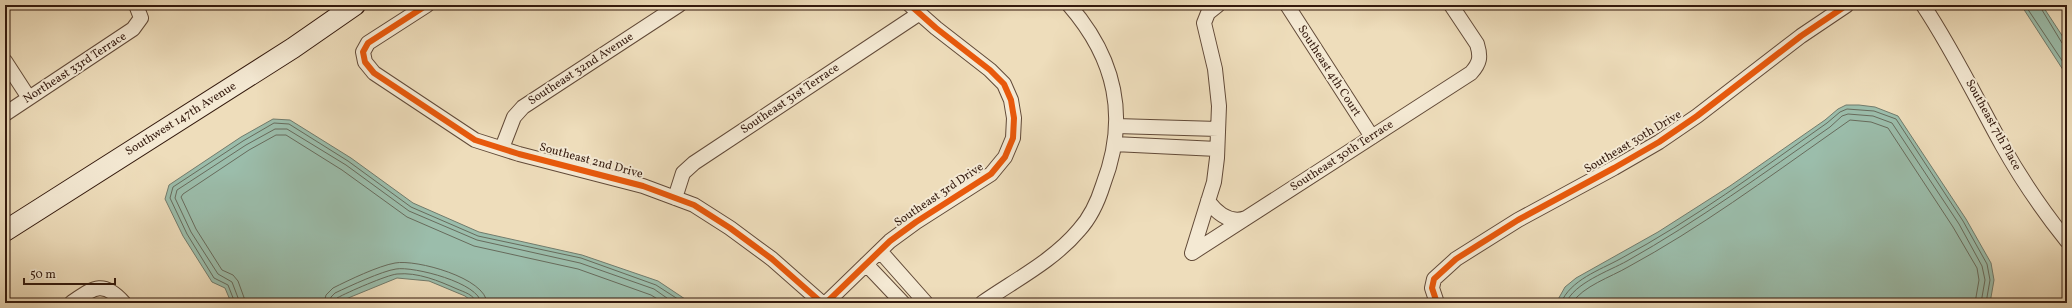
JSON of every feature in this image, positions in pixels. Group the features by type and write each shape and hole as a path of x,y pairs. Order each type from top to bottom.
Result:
{"street":[{"name":"Southwest 147th Avenue","path":"5,231 293,48 355,5"},
{"name":"Southeast 2nd Drive","path":"427,5 368,43 363,52 366,62 374,73 475,140 644,186 694,205 730,228 772,259 822,303"},
{"name":"Southeast 32nd Avenue","path":"502,148 514,117 523,107 679,5"},
{"path":"982,303 1034,270 1058,251 1080,230 1097,202 1112,162 1117,117 1113,84 1102,53 1084,22 1069,5"},
{"path":"1218,5 1208,13 1204,23 1215,69 1219,106 1218,149 1214,182 1208,201 1216,211 1223,216 1241,220 1248,217"},
{"name":"Southeast 4th Court","path":"1287,5 1372,137"},
{"name":"Southeast 30th Terrace","path":"1208,201 1192,253 1471,73 1480,59 1480,52 1477,44 1451,5"},
{"name":"Southeast 30th Drive","path":"1434,298 1434,279 1456,259 1518,220 1659,142 1697,116 1801,36 1847,5"},
{"name":"Southeast 7th Place","path":"1923,5 1954,52 2017,170 2051,221 2067,241"},
{"name":"Southeast 31st Terrace","path":"675,198 683,173 694,163 915,9"},
{"name":"Southeast 3rd Drive","path":"826,303 880,251 916,222 992,174 1005,157 1013,138 1014,118 1011,100 1004,84 990,70 915,9"},
{"name":"Northeast 33rd Terrace","path":"5,114 134,29 138,11"},
{"path":"5,61 29,98"},
{"path":"1116,126 1218,128"},
{"path":"1114,144 1218,149"},
{"path":"880,251 926,303"},
{"path":"866,264 903,303"},
{"path":"889,288 902,276"},
{"path":"70,303 93,289 104,288 113,291 124,303"}],"water":[{"path":"2021,5 2042,5 2067,43 2067,76"},
{"path":"1846,105 1875,107 1898,116 1966,219 1991,263 1994,280 1990,303 1556,303 1565,287 1576,278 1658,232 1730,186 1825,120 1838,109"},
{"path":"273,119 290,120 351,158 413,203 479,232 582,255 658,281 691,303 474,303 465,296 429,281 397,278 336,303 234,303 230,300 225,288 212,282 183,236 165,199 169,185 241,137"}],"cycle path":[{"path":"427,5 368,43 363,52 365,62 374,73 475,140 519,154 643,186 694,205 730,228 772,259 822,303"},
{"path":"826,303 890,241 916,222 991,174 1005,157 1013,138 1014,118 1011,100 1004,84 990,70 936,28 910,5"},
{"path":"1437,303 1432,288 1434,279 1456,259 1518,220 1659,142 1697,116 1801,36 1847,5"}]}
